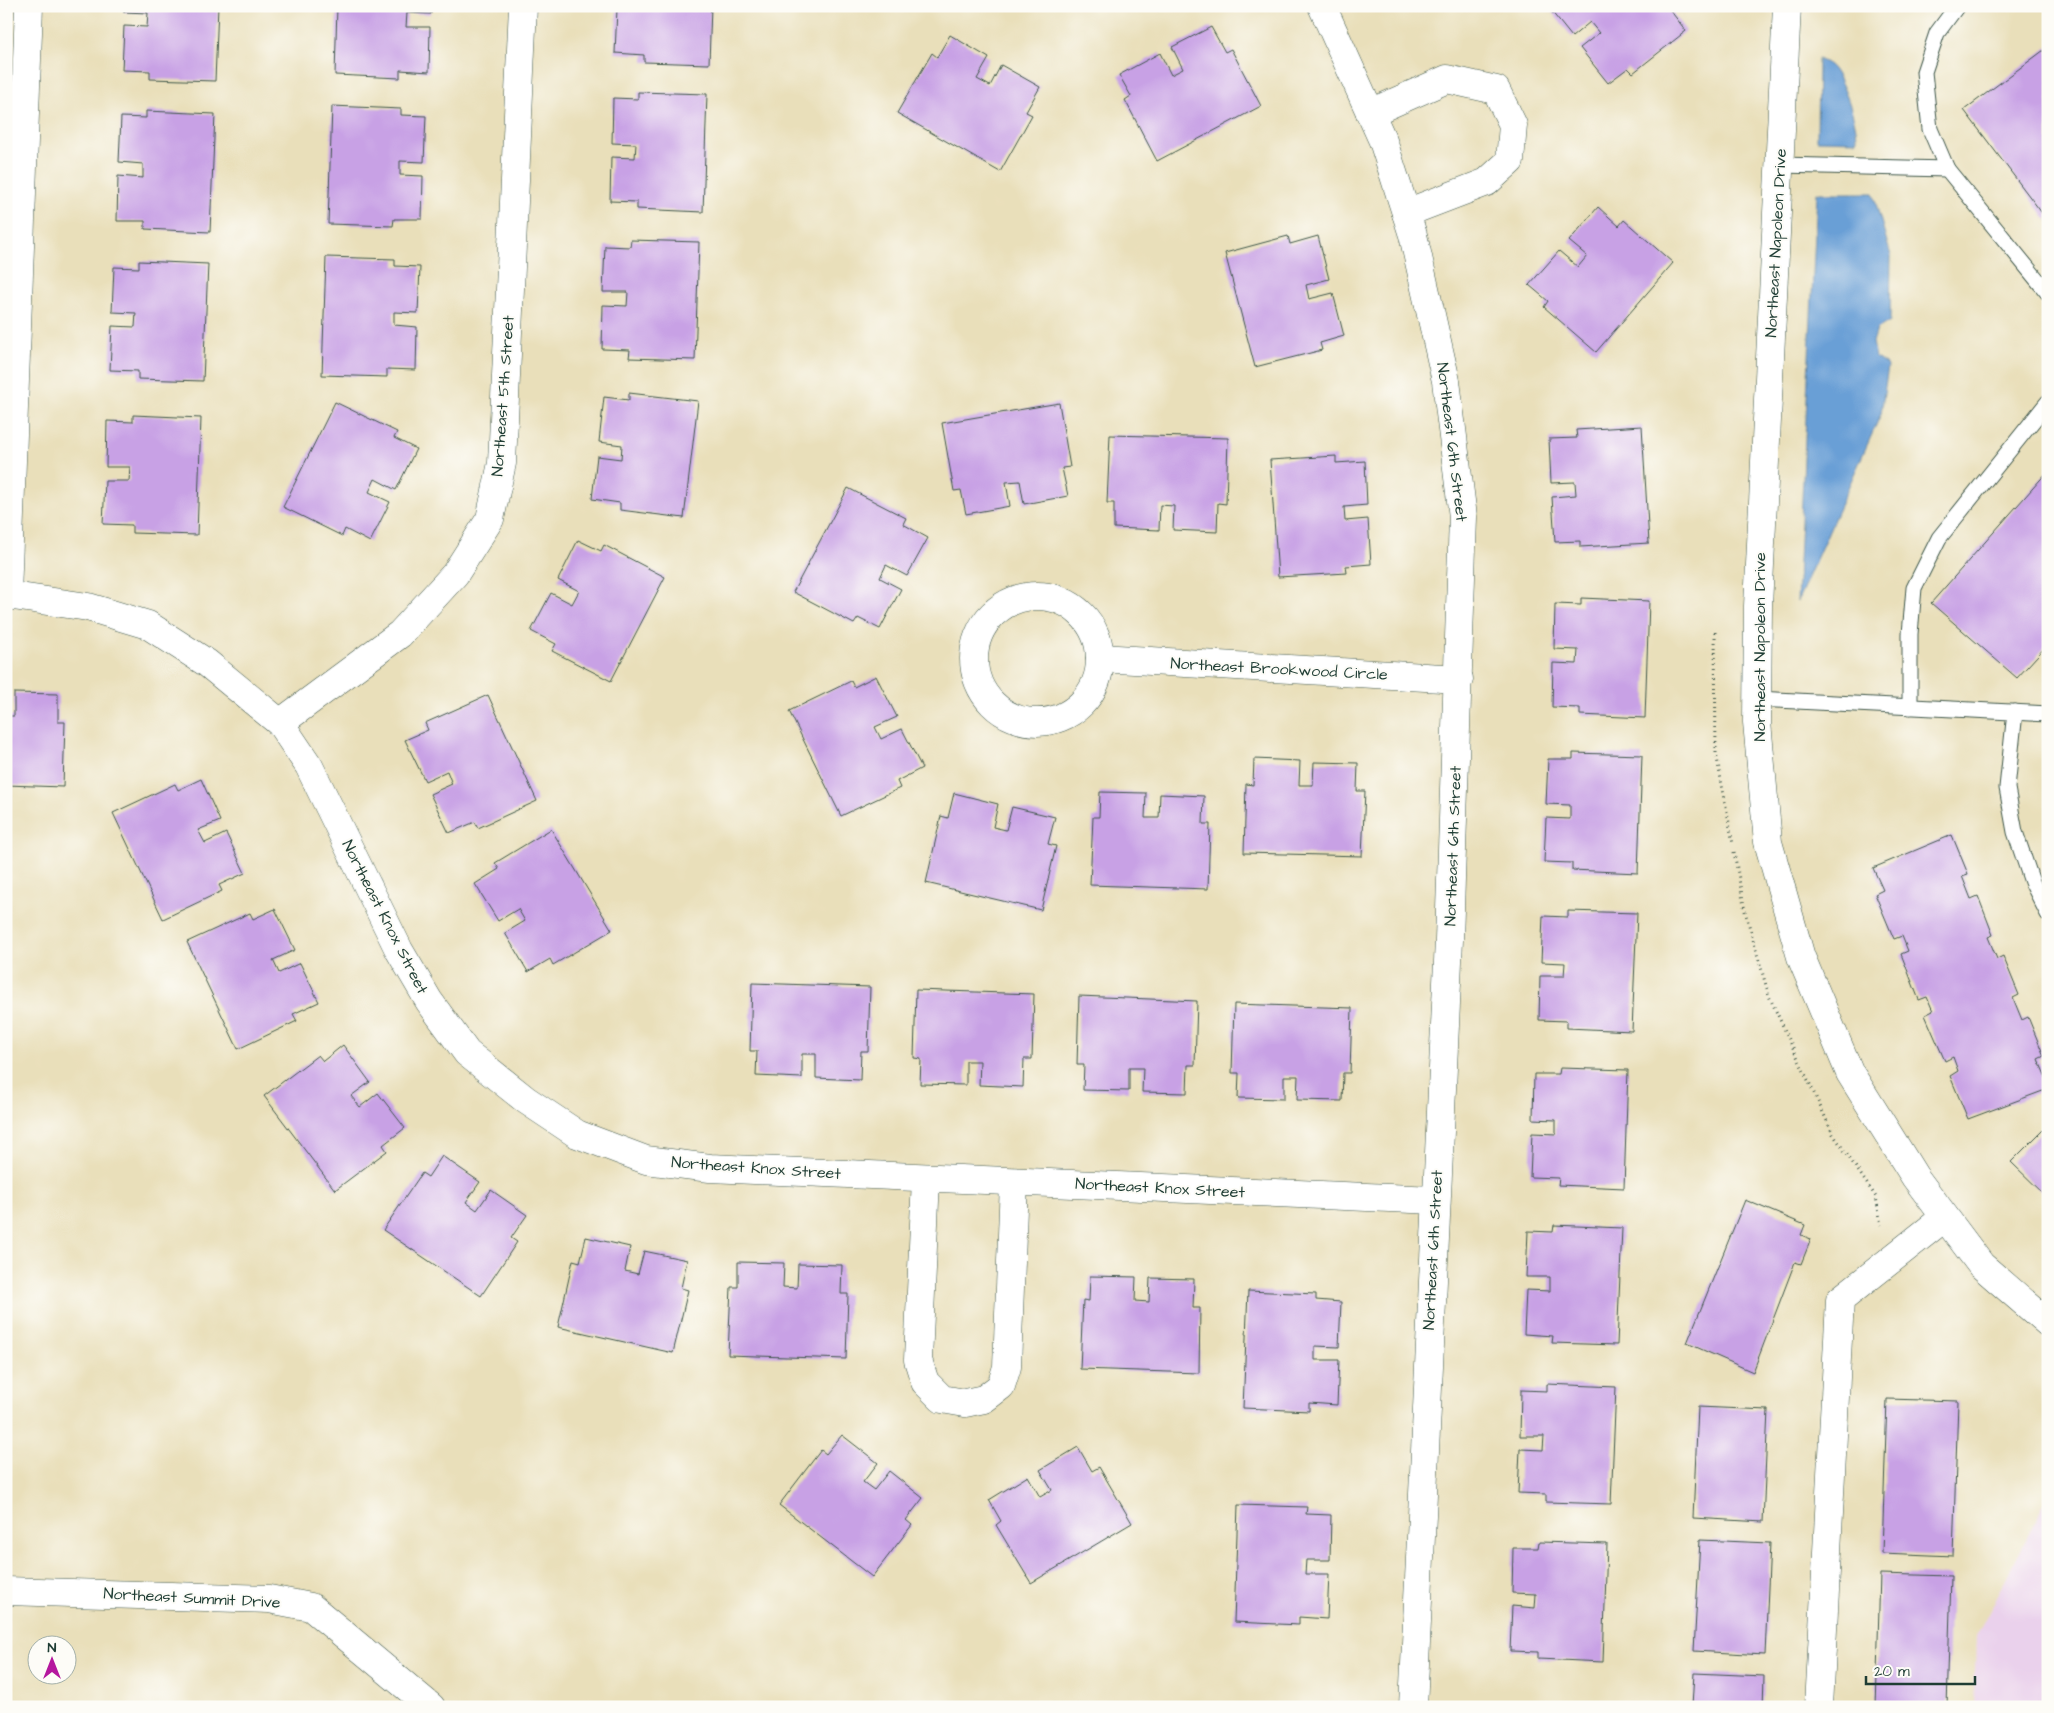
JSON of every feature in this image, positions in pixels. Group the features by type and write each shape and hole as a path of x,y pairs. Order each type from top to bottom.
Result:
{"street":[{"path":"7,594 29,6"},
{"name":"Northeast 5th Street","path":"280,723 400,634 455,574 490,519 502,463 523,6"},
{"name":"Northeast 6th Street","path":"1322,6 1383,141 1413,235 1446,381 1463,517 1449,940 1435,1200 1413,1707"},
{"name":"Northeast Napoleon Drive","path":"1787,6 1758,606 1757,722 1768,842 1801,958 1850,1073 1915,1178 1981,1265 2048,1323"},
{"path":"1370,113 1447,80 1496,90 1513,125 1510,161 1487,182 1406,213"},
{"name":"Northeast Knox Street","path":"7,594 88,607 148,625 207,663 280,723 310,766 399,950 429,1001 467,1053 526,1100 578,1134 646,1160 710,1168 1435,1200"},
{"path":"1031,596 1052,597 1071,605 1090,625 1096,638 1100,658 1097,679 1088,697 1072,712 1053,720 1032,722 1012,717 994,705 981,689 974,670 974,648 981,628 994,613 1011,601 1031,596"},
{"name":"Northeast Brookwood Circle","path":"1100,658 1459,679"},
{"path":"926,1178 918,1360 925,1382 942,1399 965,1403 984,1399 1000,1386 1007,1366 1014,1182"},
{"path":"1819,1707 1840,1300 1945,1218"},
{"name":"Northeast Summit Drive","path":"6,1590 269,1599 311,1607 431,1707"}],"lane":[{"path":"1957,6 1937,33 1924,72 1930,129 1947,169 2048,293"},
{"path":"1780,165 1947,169"},
{"path":"1910,707 1910,634 1914,588 1939,538 2048,402"},
{"path":"1757,699 2048,714"},
{"path":"2015,712 2007,788 2015,832 2032,882 2048,914"}],"shaded area":[{"path":"2048,1497 2048,1707 1974,1707 1976,1636"}],"water":[{"path":"1818,59 1834,70 1844,89 1855,123 1857,141 1817,140"},
{"path":"1817,193 1873,193 1891,256 1890,321 1877,329 1873,342 1876,358 1888,366 1881,414 1797,602"}],"building":[{"path":"124,6 218,6 215,81 150,79 150,71 122,70 124,26 147,27 148,13 124,12"},
{"path":"337,6 431,6 431,14 407,13 406,27 430,27 429,72 400,70 400,78 335,75"},
{"path":"641,6 711,6 709,64 644,62 644,55 615,53 617,9 641,10"},
{"path":"1547,6 1667,6 1686,31 1633,73 1628,68 1608,83 1580,48 1599,33 1590,22 1572,37"},
{"path":"1211,27 1225,52 1231,49 1261,106 1157,161 1125,100 1131,96 1119,75 1160,53 1171,75 1183,69 1172,47"},
{"path":"950,35 989,58 977,79 990,86 1001,65 1040,87 1026,112 1032,115 1000,172 897,113 932,53 937,57"},
{"path":"2048,47 2048,221 1964,110"},
{"path":"638,92 707,94 703,212 637,209 637,202 610,201 611,157 635,158 636,144 612,143 613,98 638,99"},
{"path":"332,106 401,109 401,115 426,116 424,162 400,161 400,175 423,176 422,219 394,219 393,226 328,224"},
{"path":"146,111 215,114 210,232 145,229 145,221 117,221 118,176 143,178 143,164 119,162 121,117 146,118"},
{"path":"1598,207 1619,226 1624,220 1673,263 1596,352 1544,307 1548,301 1529,285 1559,251 1578,267 1587,256 1569,241"},
{"path":"1288,236 1290,244 1318,236 1329,279 1306,285 1309,299 1333,293 1344,336 1320,343 1322,350 1255,367 1225,253"},
{"path":"631,240 699,242 695,360 629,358 630,350 602,349 603,305 627,306 628,292 603,292 605,246 630,247"},
{"path":"326,257 395,259 395,266 420,267 418,313 394,312 394,325 417,327 416,370 387,369 387,377 322,375"},
{"path":"139,261 208,264 203,381 138,379 138,371 110,370 112,326 135,327 136,313 112,312 114,267 139,268"},
{"path":"629,393 698,401 684,518 620,510 620,503 592,499 597,456 621,459 622,445 599,442 604,397 629,400"},
{"path":"335,402 397,432 394,438 416,449 396,490 375,479 369,492 390,502 370,542 345,529 342,536 283,507"},
{"path":"1059,403 1070,467 1062,468 1068,496 1024,504 1020,481 1006,482 1010,506 966,514 961,490 954,491 942,423"},
{"path":"133,415 201,418 197,535 132,533 132,525 103,524 105,481 129,481 130,467 106,467 107,421 133,422"},
{"path":"1642,426 1649,543 1580,547 1580,541 1555,542 1552,497 1576,495 1575,482 1551,483 1549,439 1577,438 1576,430"},
{"path":"1110,435 1228,438 1226,504 1218,503 1217,532 1173,530 1174,506 1160,505 1159,530 1114,528 1114,503 1107,503"},
{"path":"1336,456 1336,463 1365,461 1367,505 1344,507 1345,521 1368,519 1371,564 1346,566 1347,573 1278,577 1270,460"},
{"path":"2048,471 2048,644 2017,678 1931,603"},
{"path":"848,488 906,518 903,524 928,538 907,576 886,565 880,578 901,589 880,629 858,618 854,624 793,592"},
{"path":"578,540 601,551 604,545 665,577 611,681 552,651 556,644 531,631 551,593 572,604 579,591 558,580"},
{"path":"1581,598 1649,601 1645,718 1580,715 1580,708 1552,707 1553,663 1577,664 1578,650 1554,649 1555,604 1581,605"},
{"path":"876,676 897,717 875,727 881,739 902,729 922,768 897,781 900,788 841,816 789,711 851,681 854,687"},
{"path":"14,693 58,694 58,722 65,722 63,787 6,785 6,716 14,716"},
{"path":"488,695 537,801 478,828 475,822 449,833 430,794 452,784 447,771 425,781 405,740 428,730 425,723"},
{"path":"1573,753 1642,755 1638,873 1572,870 1572,863 1544,862 1546,818 1570,819 1570,805 1546,804 1548,759 1573,759"},
{"path":"1254,759 1300,761 1299,785 1313,785 1314,762 1358,763 1357,791 1365,791 1362,856 1244,853 1246,784 1253,785"},
{"path":"201,779 220,821 198,830 205,843 226,833 245,873 219,885 222,891 163,919 113,813 175,784 178,790"},
{"path":"1100,792 1146,793 1145,818 1159,818 1160,794 1204,796 1203,824 1210,824 1208,889 1090,885 1093,817 1099,817"},
{"path":"954,793 998,804 993,827 1006,830 1012,807 1055,817 1048,844 1056,846 1041,910 926,883 941,816 948,818"},
{"path":"551,829 612,930 553,965 550,959 528,972 505,933 525,921 518,909 498,921 475,884 499,869 495,863"},
{"path":"1952,835 1968,874 1962,876 1971,899 1978,896 1993,935 1988,937 1997,959 2003,956 2019,995 2013,998 2022,1020 2028,1017 2044,1056 2038,1059 2048,1082 2048,1089 1968,1119 1950,1076 1958,1071 1953,1057 1945,1061 1925,1015 1933,1011 1927,997 1919,1000 1901,954 1908,951 1902,936 1894,939 1875,894 1883,890 1873,868"},
{"path":"275,909 295,950 273,960 279,973 300,963 319,1002 293,1014 297,1021 238,1049 187,942 250,913 253,919"},
{"path":"1568,911 1637,913 1632,1031 1567,1028 1567,1021 1539,1020 1540,976 1564,976 1565,963 1541,962 1543,916 1568,917"},
{"path":"752,983 870,987 868,1051 861,1051 860,1080 816,1078 816,1054 802,1054 802,1078 756,1076 757,1051 750,1051"},
{"path":"916,990 1034,994 1032,1059 1024,1059 1023,1087 979,1085 980,1061 966,1061 966,1085 920,1084 921,1059 914,1058"},
{"path":"1079,996 1197,1001 1195,1065 1188,1065 1187,1093 1142,1092 1143,1068 1129,1068 1129,1091 1083,1090 1084,1065 1077,1065"},
{"path":"1234,1004 1352,1008 1350,1073 1343,1073 1342,1101 1297,1100 1298,1076 1284,1076 1284,1099 1238,1098 1239,1073 1232,1073"},
{"path":"343,1045 370,1082 351,1096 360,1107 378,1093 405,1128 383,1145 387,1151 335,1190 264,1096 318,1055 323,1061"},
{"path":"1560,1068 1628,1070 1624,1188 1558,1185 1559,1178 1530,1177 1532,1133 1556,1134 1556,1120 1533,1119 1534,1074 1559,1074"},
{"path":"2048,1125 2048,1198 2011,1162"},
{"path":"442,1156 480,1182 466,1202 477,1210 491,1190 527,1215 511,1238 517,1242 481,1296 383,1230 422,1173 428,1177"},
{"path":"1745,1200 1805,1225 1801,1235 1811,1239 1801,1264 1795,1262 1753,1372 1687,1343"},
{"path":"1554,1225 1622,1228 1617,1345 1552,1343 1553,1336 1524,1334 1526,1290 1550,1291 1550,1277 1526,1277 1528,1231 1553,1232"},
{"path":"586,1237 630,1247 625,1271 638,1274 644,1251 687,1260 681,1288 688,1290 673,1353 558,1327 573,1260 580,1262"},
{"path":"738,1262 784,1263 783,1287 797,1288 798,1264 842,1265 841,1294 848,1294 846,1359 728,1355 731,1287 738,1287"},
{"path":"1090,1276 1136,1277 1135,1301 1149,1302 1150,1278 1194,1279 1193,1308 1200,1308 1199,1373 1080,1369 1083,1300 1089,1301"},
{"path":"1248,1291 1316,1294 1316,1300 1341,1302 1339,1347 1315,1346 1315,1360 1339,1360 1337,1405 1309,1403 1309,1411 1243,1408"},
{"path":"1547,1384 1616,1387 1611,1504 1546,1502 1546,1494 1518,1493 1520,1449 1543,1450 1544,1436 1520,1436 1521,1390 1547,1391"},
{"path":"1887,1399 1958,1401 1953,1556 1882,1553"},
{"path":"1698,1407 1768,1410 1763,1522 1693,1518"},
{"path":"842,1435 878,1463 863,1482 874,1490 889,1471 923,1498 906,1520 912,1525 872,1577 779,1505 821,1450 826,1454"},
{"path":"1078,1447 1092,1471 1099,1467 1132,1523 1031,1583 996,1525 1001,1521 989,1500 1028,1476 1040,1497 1052,1490 1040,1470"},
{"path":"1238,1505 1307,1507 1306,1514 1331,1515 1330,1560 1306,1560 1305,1574 1329,1574 1327,1619 1299,1617 1299,1625 1234,1622"},
{"path":"1700,1540 1770,1543 1765,1655 1694,1651"},
{"path":"1539,1542 1607,1544 1603,1662 1538,1659 1538,1652 1510,1651 1512,1606 1535,1608 1536,1594 1512,1593 1513,1548 1538,1548"},
{"path":"1880,1574 1951,1576 1947,1707 1876,1707"},
{"path":"1694,1673 1764,1676 1763,1707 1692,1707"}]}
